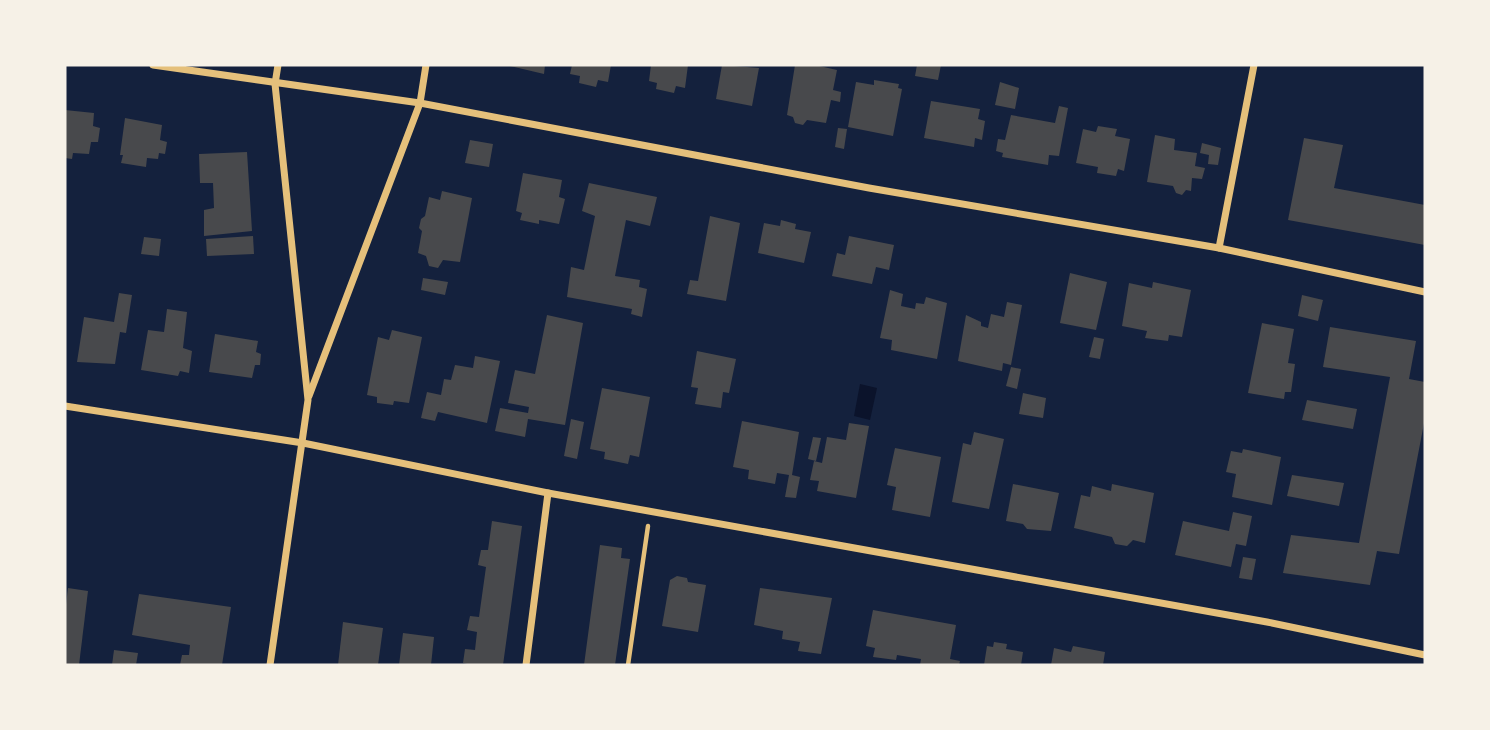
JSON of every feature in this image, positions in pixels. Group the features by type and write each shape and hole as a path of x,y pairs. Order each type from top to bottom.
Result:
{"street":[{"path":"153,65 420,103 869,188 1219,248 1425,292"},
{"path":"270,665 308,400 275,84 278,65"},
{"path":"308,400 420,103 426,65"},
{"path":"1219,248 1254,65"},
{"path":"65,407 303,443 548,493 1276,624 1425,655"},
{"path":"526,665 548,493"}],"path":[{"path":"628,665 650,511"}],"water":[{"path":"860,384 877,388 870,420 854,416"}],"building":[{"path":"506,65 545,65 544,74"},
{"path":"572,65 611,65 608,82 598,80 596,87 579,83 580,76 570,74"},
{"path":"651,65 688,65 685,88 676,86 674,93 656,89 657,83 649,81"},
{"path":"722,65 759,68 752,106 716,99"},
{"path":"795,65 815,65 837,70 833,90 841,92 840,102 831,100 826,123 807,120 803,125 795,123 793,117 787,115"},
{"path":"917,65 941,65 938,80 915,76"},
{"path":"874,80 899,84 898,88 902,89 893,136 848,127 856,82 874,85"},
{"path":"1000,82 1019,88 1015,109 995,105"},
{"path":"931,101 980,109 978,119 985,121 982,140 975,138 974,147 924,138"},
{"path":"1059,106 1068,108 1059,156 1049,155 1048,165 1002,157 1003,153 996,151 998,139 1005,140 1011,115 1055,123"},
{"path":"65,110 94,113 93,126 100,128 98,142 91,142 89,154 73,153 72,159 65,158"},
{"path":"125,118 162,125 160,140 167,142 165,154 159,153 158,159 147,158 146,167 121,163"},
{"path":"1098,126 1117,129 1115,136 1130,139 1124,171 1118,169 1116,176 1097,173 1098,167 1076,163 1083,129 1096,132"},
{"path":"838,128 847,129 844,149 835,147"},
{"path":"1155,135 1175,139 1174,150 1197,153 1195,166 1205,168 1202,179 1192,178 1191,191 1186,190 1182,195 1176,193 1173,186 1147,182"},
{"path":"1304,138 1343,145 1334,188 1425,205 1425,245 1288,220"},
{"path":"470,140 493,144 489,167 465,163"},
{"path":"1202,143 1221,148 1218,165 1208,164 1209,155 1200,153"},
{"path":"247,152 252,231 204,236 204,210 214,208 213,183 200,183 199,154"},
{"path":"523,173 562,180 559,197 565,199 559,224 520,220 522,213 516,211"},
{"path":"589,183 657,197 650,226 626,220 615,276 640,280 639,287 647,289 642,317 631,314 632,309 567,297 571,267 584,270 595,216 582,211"},
{"path":"442,191 472,198 460,262 443,260 438,268 429,266 426,256 418,253 422,231 419,228 429,197 440,200"},
{"path":"710,216 740,223 726,301 687,294 690,280 698,281"},
{"path":"781,220 796,224 795,229 811,232 804,263 758,253 764,223 780,226"},
{"path":"253,236 254,254 207,256 206,239"},
{"path":"849,236 894,245 889,270 876,267 872,284 832,276 837,253 845,255"},
{"path":"144,237 161,239 159,256 141,254"},
{"path":"1070,273 1107,282 1096,330 1060,323"},
{"path":"423,278 448,282 445,295 421,290"},
{"path":"1153,282 1191,290 1182,337 1169,335 1168,341 1145,338 1147,331 1122,326 1129,283 1152,288"},
{"path":"890,290 903,294 901,306 915,309 916,303 924,304 926,297 947,303 937,359 891,350 892,340 880,338"},
{"path":"119,293 132,295 126,333 120,332 115,364 77,362 84,317 114,322"},
{"path":"1302,295 1323,300 1318,321 1298,316"},
{"path":"1007,302 1022,305 1011,365 1003,363 1002,371 958,361 966,315 988,328 991,314 1004,317"},
{"path":"167,309 187,312 183,348 192,351 189,373 180,371 178,376 141,370 148,330 164,332"},
{"path":"547,315 583,323 565,425 528,419 525,437 495,431 500,408 528,413 529,407 508,403 515,370 535,374"},
{"path":"1262,323 1294,329 1288,363 1295,364 1291,392 1285,392 1284,399 1248,393"},
{"path":"1330,327 1416,341 1409,379 1425,382 1425,418 1399,554 1377,551 1370,585 1283,573 1291,535 1359,543 1390,377 1323,367"},
{"path":"392,330 422,337 409,403 394,401 393,405 377,403 377,397 367,395 378,337 389,340"},
{"path":"215,334 258,341 256,352 261,354 260,365 255,365 252,378 209,372"},
{"path":"1094,337 1104,339 1100,359 1089,357"},
{"path":"697,351 736,359 729,393 723,392 721,408 695,404 698,388 691,387"},
{"path":"475,356 500,361 487,423 438,412 435,421 421,418 427,392 441,395 444,379 451,380 455,365 473,368"},
{"path":"1011,367 1021,369 1017,389 1006,386"},
{"path":"602,388 650,397 639,457 630,455 628,464 604,459 605,452 590,449"},
{"path":"1023,393 1046,398 1043,418 1019,414"},
{"path":"1307,400 1357,409 1353,429 1302,420"},
{"path":"571,419 584,422 577,459 564,456"},
{"path":"742,421 799,432 792,475 800,477 796,498 785,497 789,475 777,473 775,484 748,479 749,470 733,467"},
{"path":"849,423 869,426 856,498 817,491 819,481 810,480 814,461 822,463 827,437 846,440"},
{"path":"974,432 1004,439 989,509 952,502 963,443 971,445"},
{"path":"813,437 821,438 816,461 808,459"},
{"path":"895,448 941,457 930,517 892,510 896,487 887,485"},
{"path":"1243,449 1281,457 1272,505 1232,497 1236,474 1226,472 1231,451 1242,453"},
{"path":"1292,475 1344,483 1339,506 1287,496"},
{"path":"1013,484 1059,493 1051,531 1027,529 1023,524 1006,521"},
{"path":"1112,484 1154,493 1145,543 1133,540 1127,546 1115,544 1112,537 1074,528 1081,495 1090,497 1092,486 1111,491"},
{"path":"1233,512 1252,516 1246,546 1236,544 1231,567 1175,555 1183,521 1229,531"},
{"path":"492,521 522,526 503,665 471,665 463,663 465,649 475,650 477,632 467,630 470,616 479,617 486,567 478,565 481,550 488,550"},
{"path":"600,545 622,548 621,558 630,559 615,665 584,665"},
{"path":"1243,557 1256,559 1252,580 1239,578"},
{"path":"677,576 687,578 688,582 706,585 698,632 662,626 670,580"},
{"path":"68,588 88,591 79,665 65,665"},
{"path":"760,588 832,598 821,654 798,651 800,642 782,639 783,631 754,625"},
{"path":"139,594 231,607 222,665 180,665 182,655 189,655 190,645 132,635"},
{"path":"873,610 956,625 950,659 960,661 959,665 920,665 921,659 897,655 896,660 873,657 875,648 866,646"},
{"path":"343,622 383,628 378,665 338,665"},
{"path":"403,633 434,637 431,665 399,665"},
{"path":"994,642 1007,644 1006,649 1023,652 1021,665 984,665 987,646 993,647"},
{"path":"1073,646 1105,652 1103,665 1051,665 1054,648 1071,652"},
{"path":"114,650 138,653 136,665 112,665"}]}
